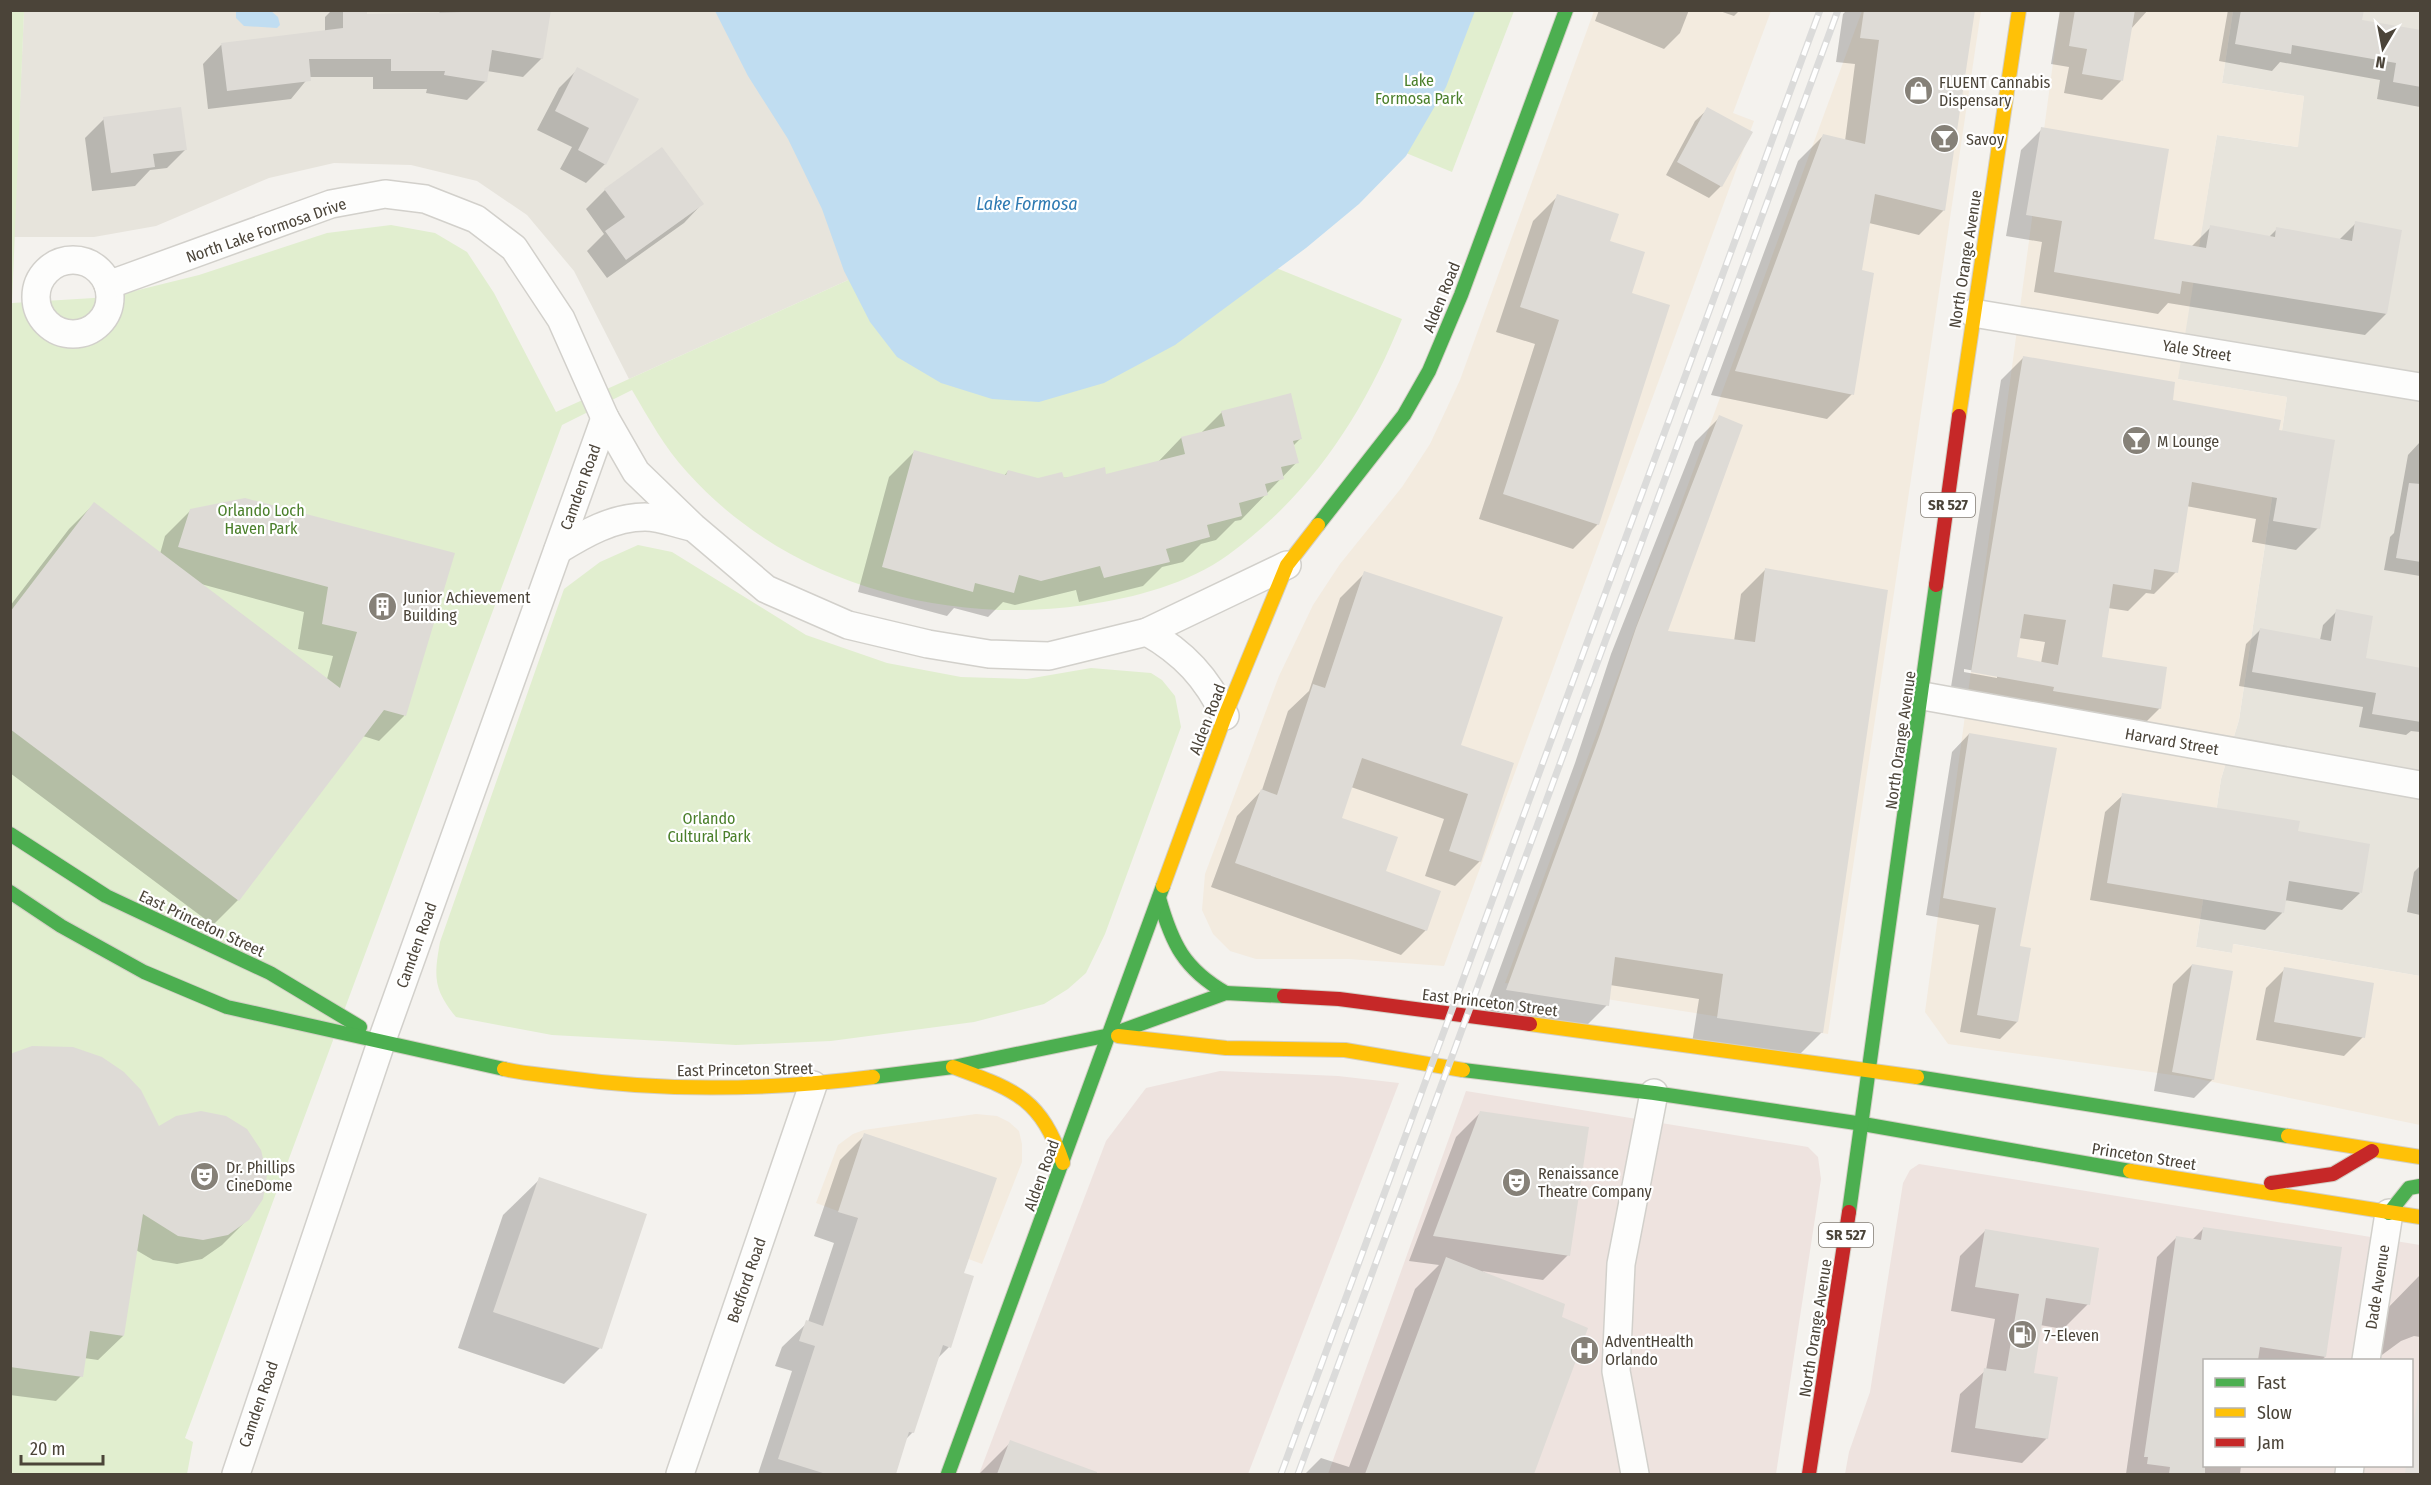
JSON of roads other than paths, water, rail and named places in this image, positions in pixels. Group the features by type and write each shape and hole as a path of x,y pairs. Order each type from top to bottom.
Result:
{"main road":[{"name":"Alden Road","path":"948,1474 1225,716 1287,565 1397,424 1429,371 1461,295 1566,10"},
{"name":"North Orange Avenue","path":"1809,1474 1871,1070 1973,313 2019,10"},
{"name":"East Princeton Street","path":"10,834 106,896 270,973 382,1040"},
{"name":"East Princeton Street","path":"10,892 61,926 144,972 228,1007 508,1070 617,1085 709,1089 813,1085 953,1067 1110,1035 1226,993 1339,999 1871,1070"},
{"path":"1160,898 1168,932 1186,964 1202,980 1226,993"},
{"name":"East Princeton Street","path":"1110,1035 1226,1048 1345,1050 1449,1068 1654,1093 1863,1124"},
{"path":"953,1067 1016,1090 1041,1112 1056,1138 1063,1163"},
{"path":"1871,1070 2421,1157"},
{"name":"Princeton Street","path":"1863,1124 2421,1217"},
{"path":"2233,1187 2289,1182 2332,1174 2373,1150"},
{"path":"2388,1213 2409,1188 2421,1186"}],"street":[{"name":"North Lake Formosa Drive","path":"108,285 331,204 385,194 425,199 476,219 514,248 561,319 605,418 636,472 693,528 766,589 848,625 928,644 989,654 1048,656 1147,632 1287,565"},
{"name":"Yale Street","path":"1973,313 2421,387"},
{"name":"Camden Road","path":"236,1474 382,1040 605,418"},
{"path":"558,550 584,534 622,519 647,517 693,528"},
{"path":"1147,632 1172,646 1192,665 1213,691 1225,716"},
{"name":"Harvard Street","path":"1923,696 2421,785"},
{"name":"Bedford Road","path":"680,1474 813,1085"},
{"path":"1635,1474 1616,1371 1621,1264 1654,1093"},
{"name":"Dade Avenue","path":"2366,1359 2388,1213"}],"water":[{"path":"271,11 278,17 280,25 277,28 244,26 236,18 236,12"},
{"name":"Lake Formosa","path":"715,11 1475,11 1446,87 1406,156 1359,204 1306,248 1175,345 1104,383 1039,402 992,399 941,383 897,357 870,322 844,271 822,209 788,139 748,76"}],"railway":[{"path":"1281,1474 1820,10"},
{"path":"1298,1474 1838,10"}],"place":[{"name":"FLUENT Cannabis Dispensary","path":"1918,91"},
{"name":"Savoy","path":"1945,139"},
{"name":"M Lounge","path":"2136,441"},
{"name":"Junior Achievement Building","path":"382,606"},
{"name":"Dr. Phillips CineDome","path":"205,1176"},
{"name":"Renaissance Theatre Company","path":"1517,1182"},
{"name":"7-Eleven","path":"2023,1335"},
{"name":"AdventHealth Orlando","path":"1584,1350"}],"park label":[{"name":"Lake Formosa Park","path":"1419,89"},
{"name":"Orlando Loch Haven Park","path":"261,519"},
{"name":"Orlando Cultural Park","path":"709,827"}]}
